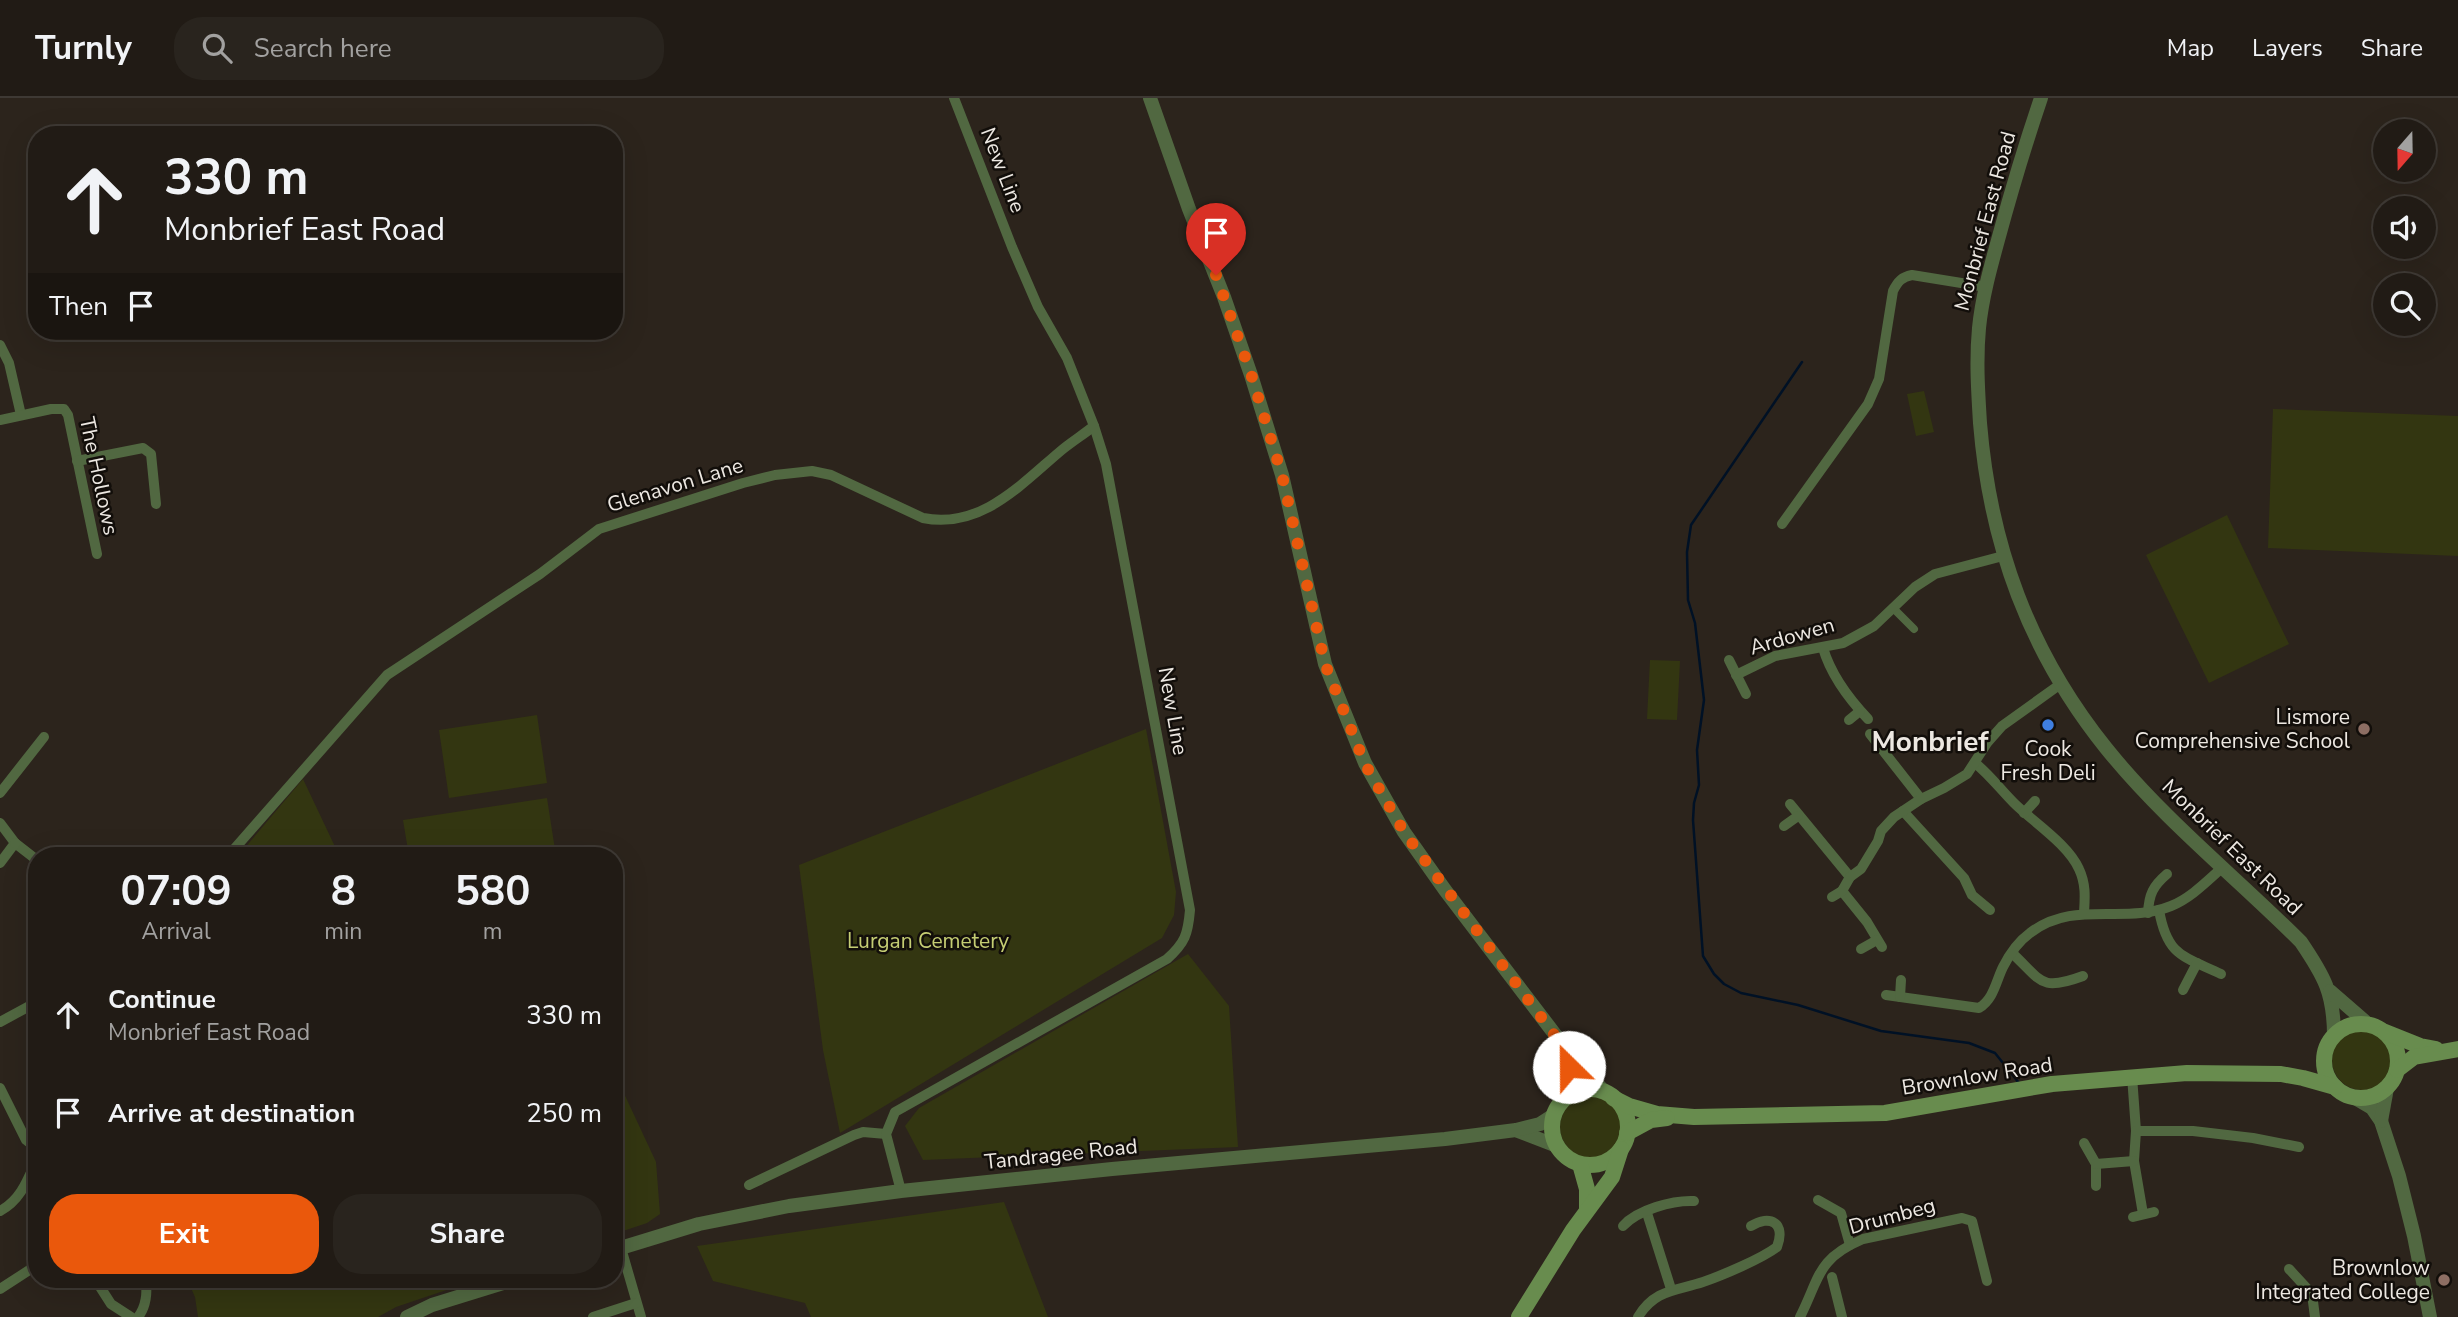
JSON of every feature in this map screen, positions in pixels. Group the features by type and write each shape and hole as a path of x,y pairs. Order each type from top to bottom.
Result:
{"main road":[{"path":"2346,1027 2376,1028 2420,1046 2450,1050 2414,1057 2398,1070 2387,1088 2372,1097 2355,1097 2335,1087 2325,1071 2325,1052 2334,1035 2346,1027"},
{"path":"2376,1028 2395,1044 2398,1070"},
{"name":"Brownlow Road","path":"2281,1074 2306,1068 2325,1052"},
{"name":"Brownlow Road","path":"1627,1133 1651,1120 1679,1117 1885,1113 2026,1088 2132,1076 2187,1073 2281,1074 2303,1077 2335,1087"},
{"path":"1520,1317 1587,1210 1612,1177 1627,1133 1625,1114 1610,1096 1589,1090 1577,1092 1557,1110 1552,1126 1557,1146 1563,1154 1580,1164 1599,1164 1615,1156 1620,1149"},
{"name":"Brownlow Road","path":"1610,1096 1638,1109 1679,1117"},
{"path":"1580,1164 1587,1189 1587,1210"}],"street":[{"name":"New Line","path":"886,1134 895,1112 1167,959 1181,947 1188,930 1190,910 1106,464 1067,358 1038,307 954,98"},
{"path":"1150,98 1251,374 1282,475 1325,664 1365,764 1404,832 1561,1044 1610,1096"},
{"name":"Monbrief East Road","path":"2041,98 1986,287 1979,326 1976,372 1982,443 2003,556 2034,633 2062,683 2104,745 2118,762 2301,942 2317,965 2330,991 2334,1035"},
{"path":"1782,523 1876,389 1893,291 1897,282 1912,275 1986,287"},
{"path":"0,345 9,363 21,415"},
{"name":"The Hollows","path":"0,420 51,409 64,409 68,415 97,554"},
{"name":"Glenavon Lane","path":"236,847 387,675 540,574 599,529 743,483 775,475 812,471 831,475 923,518 954,519 1003,500 1094,426"},
{"path":"77,461 144,448 148,450 151,454 156,504"},
{"name":"Ardowen","path":"1736,675 1775,656 1843,643 1864,632 1915,587 1935,575 2003,556"},
{"path":"1894,608 1914,629"},
{"path":"1823,648 1841,686 1864,715 1849,720"},
{"path":"1728,660 1746,694"},
{"path":"1861,949 1880,943 1867,922 1837,894 1870,857 1881,831 1921,799 1967,774 1987,743 2002,726 2062,683"},
{"path":"1870,733 1921,799"},
{"path":"0,793 44,737"},
{"path":"1975,763 1990,775 2078,866 2085,883 2084,913"},
{"path":"2024,813 2035,801"},
{"path":"1790,804 1850,877"},
{"path":"1903,811 1964,878 1972,895 1990,910"},
{"path":"1784,826 1798,816"},
{"path":"0,823 15,844 28,853"},
{"path":"0,863 15,844"},
{"path":"1886,995 1979,1007 1988,1002 2004,965 2030,933 2053,920 2084,913 2153,911 2174,905 2191,895 2223,867"},
{"path":"2168,874 2155,884 2148,895 2162,930 2173,949 2221,974"},
{"path":"2012,953 2047,984 2060,985 2082,976"},
{"path":"2183,990 2197,963"},
{"path":"1900,997 1901,980"},
{"path":"2330,991 2376,1028"},
{"path":"0,1022 28,1007"},
{"path":"1557,1110 1569,1078 1566,1055 1561,1044"},
{"path":"2132,1076 2136,1131 2134,1161 2143,1214"},
{"path":"0,1088 28,1142"},
{"path":"2381,1121 2387,1088"},
{"path":"2355,1097 2372,1108 2381,1121 2399,1176 2430,1317"},
{"name":"Tandragee Road","path":"623,1247 715,1220 789,1206 901,1191 1517,1130 1541,1124 1557,1110"},
{"name":"Tandragee Road","path":"1517,1130 1557,1146"},
{"path":"2136,1131 2193,1131 2299,1147"},
{"path":"749,1185 863,1132 886,1134 901,1191"},
{"path":"2084,1143 2096,1164 2096,1186"},
{"path":"2096,1164 2134,1161"},
{"path":"5,1208 24,1187 28,1178"},
{"path":"1623,1226 1633,1218 1676,1200 1694,1201"},
{"path":"1818,1200 1841,1213 1850,1245"},
{"path":"1647,1213 1671,1289"},
{"name":"Drumbeg","path":"1800,1317 1823,1267 1833,1256 1850,1245 1872,1237 1962,1218 1972,1221 1987,1281"},
{"path":"1638,1317 1654,1298 1671,1289 1702,1282 1777,1247 1780,1238 1776,1224 1761,1220 1751,1226"},
{"path":"623,1264 641,1317"},
{"path":"2289,1269 2312,1294 2315,1317"},
{"path":"0,1289 28,1271"},
{"path":"1832,1277 1842,1317"},
{"path":"101,1288 111,1304 131,1317"},
{"path":"138,1317 143,1311 146,1288"},
{"path":"407,1317 432,1304 486,1288"},
{"path":"593,1317 636,1303"}],"green space":[{"path":"1924,391 1934,432 1916,436 1907,394"},
{"path":"2273,409 2458,416 2458,556 2268,548"},
{"path":"2227,515 2289,644 2209,683 2146,555"},
{"path":"1650,660 1680,661 1677,720 1647,719"},
{"path":"537,715 547,783 449,798 439,730"},
{"name":"Lurgan Cemetery","path":"1146,729 1176,892 1174,915 1162,938 840,1133 823,1050 799,865"},
{"path":"303,779 335,847 246,847"},
{"path":"547,798 555,847 408,847 403,820"},
{"path":"1188,954 1229,1006 1238,1147 923,1160 905,1126 919,1108"},
{"path":"2362,1030 2383,1039 2392,1060 2383,1081 2362,1090 2341,1081 2332,1060 2341,1039"},
{"path":"623,1091 656,1162 660,1214 647,1223 623,1231"},
{"path":"1591,1096 1613,1105 1622,1127 1613,1149 1591,1158 1569,1149 1560,1127 1569,1105"},
{"path":"1004,1202 1048,1317 811,1317 805,1303 713,1281 697,1246"},
{"path":"191,1288 452,1288 396,1307 378,1317 198,1317"}],"waterway":[{"path":"1802,362 1691,525 1687,552 1688,600 1695,623 1704,700 1697,750 1699,785 1693,820 1703,956 1724,984 1741,993 1798,1005 1881,1031 1969,1043 1995,1053 2019,1083"}],"place":[{"name":"Cook Fresh Deli","path":"2048,725"},
{"name":"Lismore Comprehensive School","path":"2364,729"},
{"name":"Brownlow Integrated College","path":"2444,1280"}],"district":[{"name":"Monbrief","path":"1930,742"}],"route":[{"path":"1216,275 1251,374 1282,475 1325,664 1365,764 1404,832 1561,1044 1569,1067"}]}
